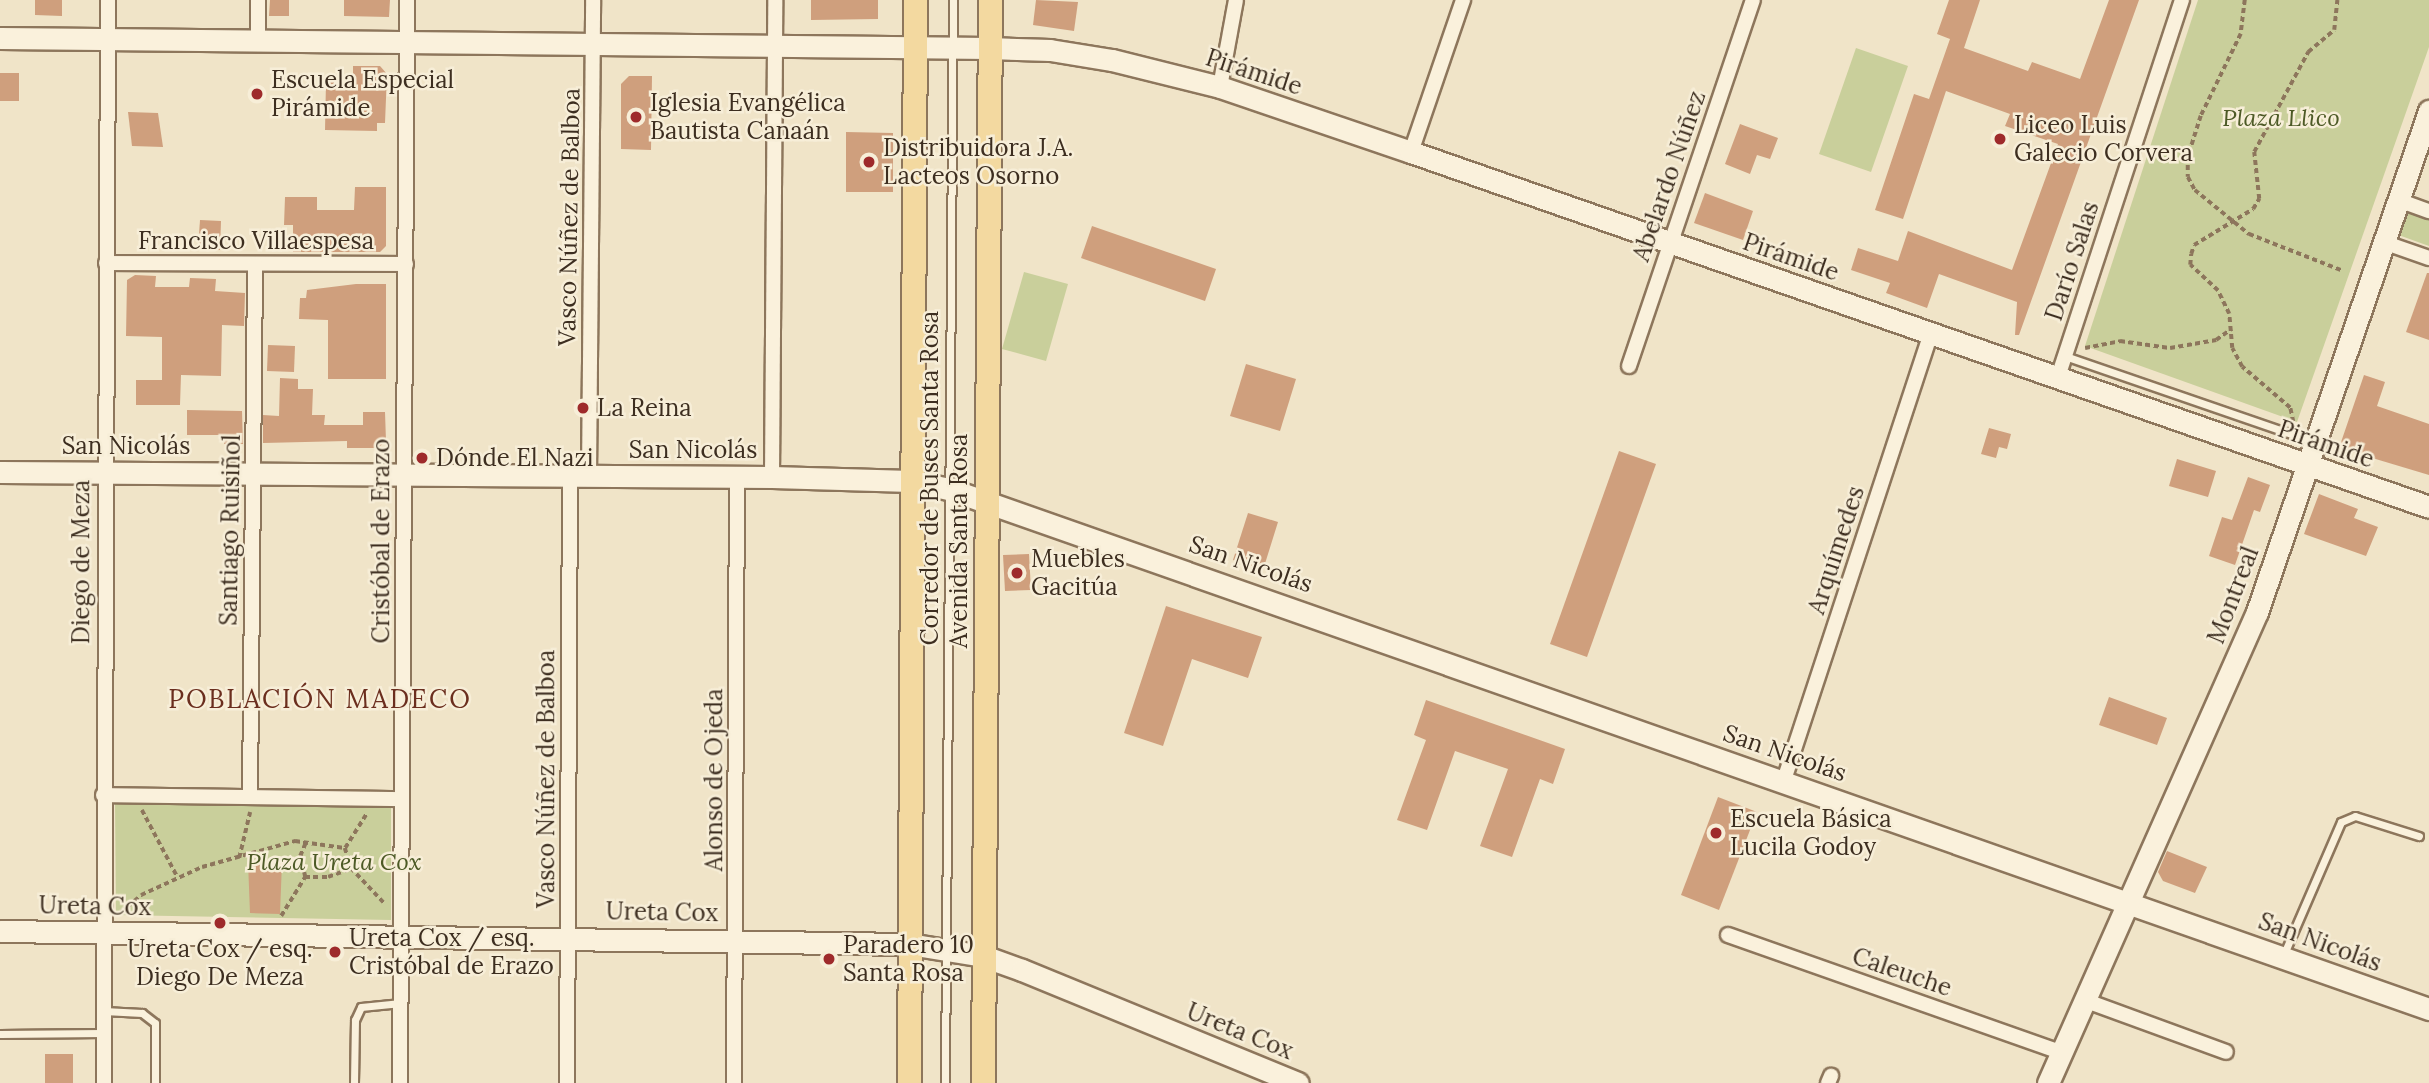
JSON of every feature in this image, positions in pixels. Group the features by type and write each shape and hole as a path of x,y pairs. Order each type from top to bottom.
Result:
{"main road":[{"name":"Avenida Santa Rosa","path":"909,1083 915,0"},
{"name":"Avenida Santa Rosa","path":"983,1083 989,0"}],"street":[{"name":"Diego de Meza","path":"104,1083 102,932 108,0"},
{"path":"258,0 258,41"},
{"name":"Cristóbal de Erazo","path":"400,1083 407,0"},
{"name":"Vasco Núñez de Balboa","path":"567,1083 568,937 593,0"},
{"path":"772,477 775,0"},
{"path":"1220,87 1236,0"},
{"path":"1411,152 1463,0"},
{"name":"Abelardo Núñez","path":"1629,366 1753,0"},
{"name":"Darío Salas","path":"2057,377 2071,353 2182,0"},
{"name":"Pirámide","path":"0,38 915,46 1080,54 1220,87 2429,507"},
{"name":"Montreal","path":"2048,1083 2246,640 2429,111"},
{"path":"2398,201 2429,211"},
{"path":"2383,242 2429,258"},
{"name":"Francisco Villaespesa","path":"106,263 405,264"},
{"name":"Santiago Ruisiñol","path":"250,797 255,264"},
{"name":"Arquímedes","path":"1784,780 1931,334"},
{"name":"San Nicolás","path":"0,472 772,477 911,481 949,489 986,499 2429,1009"},
{"name":"Alonso de Ojeda","path":"734,1083 737,477"},
{"path":"103,795 402,799"},
{"name":"Ureta Cox","path":"0,931 735,939 909,944 983,956 1298,1083"},
{"name":"Caleuche","path":"1728,935 2061,1052"},
{"path":"2084,1000 2226,1052"}],"lane":[{"name":"Corredor de Buses Santa Rosa","path":"945,1083 953,0"},
{"name":"Pirámide","path":"2071,353 2315,442"},
{"path":"2282,957 2341,822 2355,816 2419,836"},
{"path":"354,1083 355,1020 361,1007 401,1003"},
{"path":"103,1011 142,1013 155,1023 155,1083"},
{"path":"0,1034 103,1033"}],"path":[{"path":"2246,0 2241,34 2211,92 2188,157 2188,177 2195,190 2249,234 2341,270"},
{"path":"2292,426 2290,408 2242,367 2232,348 2231,330 2218,291 2190,265 2194,246 2237,222 2259,199 2254,152 2308,52 2334,30 2337,0"},
{"path":"2071,353 2120,341 2170,348 2216,340 2231,330"},
{"path":"138,795 156,842 177,876"},
{"path":"239,858 250,797"},
{"path":"102,932 141,895 177,876 306,842 345,848 375,799"},
{"path":"264,934 290,906 304,877 300,856 306,842"},
{"path":"304,877 328,877 351,868"}],"green space":[{"name":"Plaza Llico","path":"2198,0 2429,0 2429,47 2297,422 2085,346"},
{"path":"1856,48 1908,66 1871,172 1819,154"},
{"path":"2402,207 2429,216 2429,246 2393,233"},
{"path":"1024,272 1068,284 1046,361 1002,349"},
{"name":"Plaza Ureta Cox","path":"115,802 391,806 391,920 116,915"}],"building":[{"path":"35,0 62,0 62,16 35,15"},
{"path":"270,0 289,0 289,16 269,16"},
{"path":"344,0 390,0 389,17 344,16"},
{"path":"811,0 878,0 878,19 811,20"},
{"path":"1036,0 1078,2 1074,31 1033,25"},
{"path":"1949,0 1980,0 1964,48 2028,71 2032,62 2080,79 2109,0 2139,0 2019,335 2015,335 2017,302 1939,274 1927,308 1886,293 1890,283 1851,270 1858,248 1898,261 1908,231 2012,270 2058,144 2005,126 2010,114 1946,91 1903,219 1875,210 1914,94 1929,99 1950,39 1937,34"},
{"path":"353,66 380,66 387,74 385,123 377,123 377,131 325,130 326,81 353,82"},
{"path":"0,73 19,73 19,101 0,101"},
{"name":"Iglesia Evangélica Bautista Canaán","path":"629,76 652,76 651,150 621,149 621,84"},
{"path":"128,112 158,113 163,147 132,146"},
{"path":"1740,124 1778,138 1770,159 1757,155 1750,174 1725,164"},
{"name":"Distribuidora J.A. Lacteos Osorno","path":"846,132 893,133 893,192 846,192"},
{"path":"355,187 386,187 386,246 380,252 293,252 293,225 284,225 285,197 317,197 317,210 354,210"},
{"path":"1705,193 1753,211 1743,240 1694,223"},
{"path":"200,220 221,221 220,250 198,249"},
{"path":"1092,226 1216,269 1205,301 1081,258"},
{"path":"2429,273 2429,340 2406,332"},
{"path":"135,275 156,276 155,287 189,287 190,278 216,279 215,291 245,293 244,326 222,325 221,376 181,375 180,405 136,405 136,380 162,380 162,337 126,336 127,280"},
{"path":"356,284 386,284 386,379 328,379 328,320 299,319 300,298 306,298 307,290"},
{"path":"268,345 295,346 294,372 267,371"},
{"path":"1246,364 1296,379 1280,431 1230,416"},
{"path":"2364,375 2385,382 2377,406 2429,424 2429,475 2339,448"},
{"path":"280,378 298,379 298,389 313,389 312,415 325,415 324,425 363,425 363,412 385,412 386,441 378,448 347,448 347,441 263,443 263,415 279,416"},
{"path":"187,410 242,411 243,444 224,444 224,435 187,435"},
{"path":"1989,428 2011,434 2007,449 1999,447 1996,458 1981,454"},
{"path":"1619,451 1656,464 1587,657 1550,644"},
{"path":"2177,459 2216,471 2208,497 2169,486"},
{"path":"2248,477 2270,485 2260,512 2254,510 2235,565 2209,556 2222,517 2232,520"},
{"path":"2319,494 2358,509 2354,518 2378,527 2366,556 2304,534"},
{"path":"1248,513 1278,522 1263,570 1233,560"},
{"name":"Muebles Gacitúa","path":"1029,554 1031,590 1005,591 1003,555"},
{"path":"1166,606 1262,637 1248,678 1192,659 1163,746 1124,733"},
{"path":"2109,697 2167,718 2157,745 2099,725"},
{"path":"1426,700 1565,749 1553,784 1540,779 1512,857 1480,846 1508,769 1455,751 1427,830 1397,820 1426,740 1414,735"},
{"path":"1718,797 1757,812 1719,910 1681,895"},
{"path":"2167,851 2207,867 2195,893 2163,881 2158,872"},
{"path":"248,862 282,862 280,914 250,913"},
{"path":"45,1054 73,1054 73,1083 45,1083"}],"place":[{"name":"Escuela Especial Pirámide","path":"257,94"},
{"name":"Iglesia Evangélica Bautista Canaán","path":"636,117"},
{"name":"Liceo Luis Galecio Corvera","path":"2000,139"},
{"name":"Distribuidora J.A. Lacteos Osorno","path":"869,162"},
{"name":"La Reina","path":"583,408"},
{"name":"Dónde El Nazi","path":"422,458"},
{"name":"Muebles Gacitúa","path":"1017,573"},
{"name":"Escuela Básica Lucila Godoy","path":"1716,833"},
{"name":"Ureta Cox / esq. Diego De Meza","path":"220,923"},
{"name":"Ureta Cox / esq. Cristóbal de Erazo","path":"335,952"},
{"name":"Paradero 10 Santa Rosa","path":"829,959"}],"district":[{"name":"POBLACIÓN MADECO","path":"320,699"}]}
